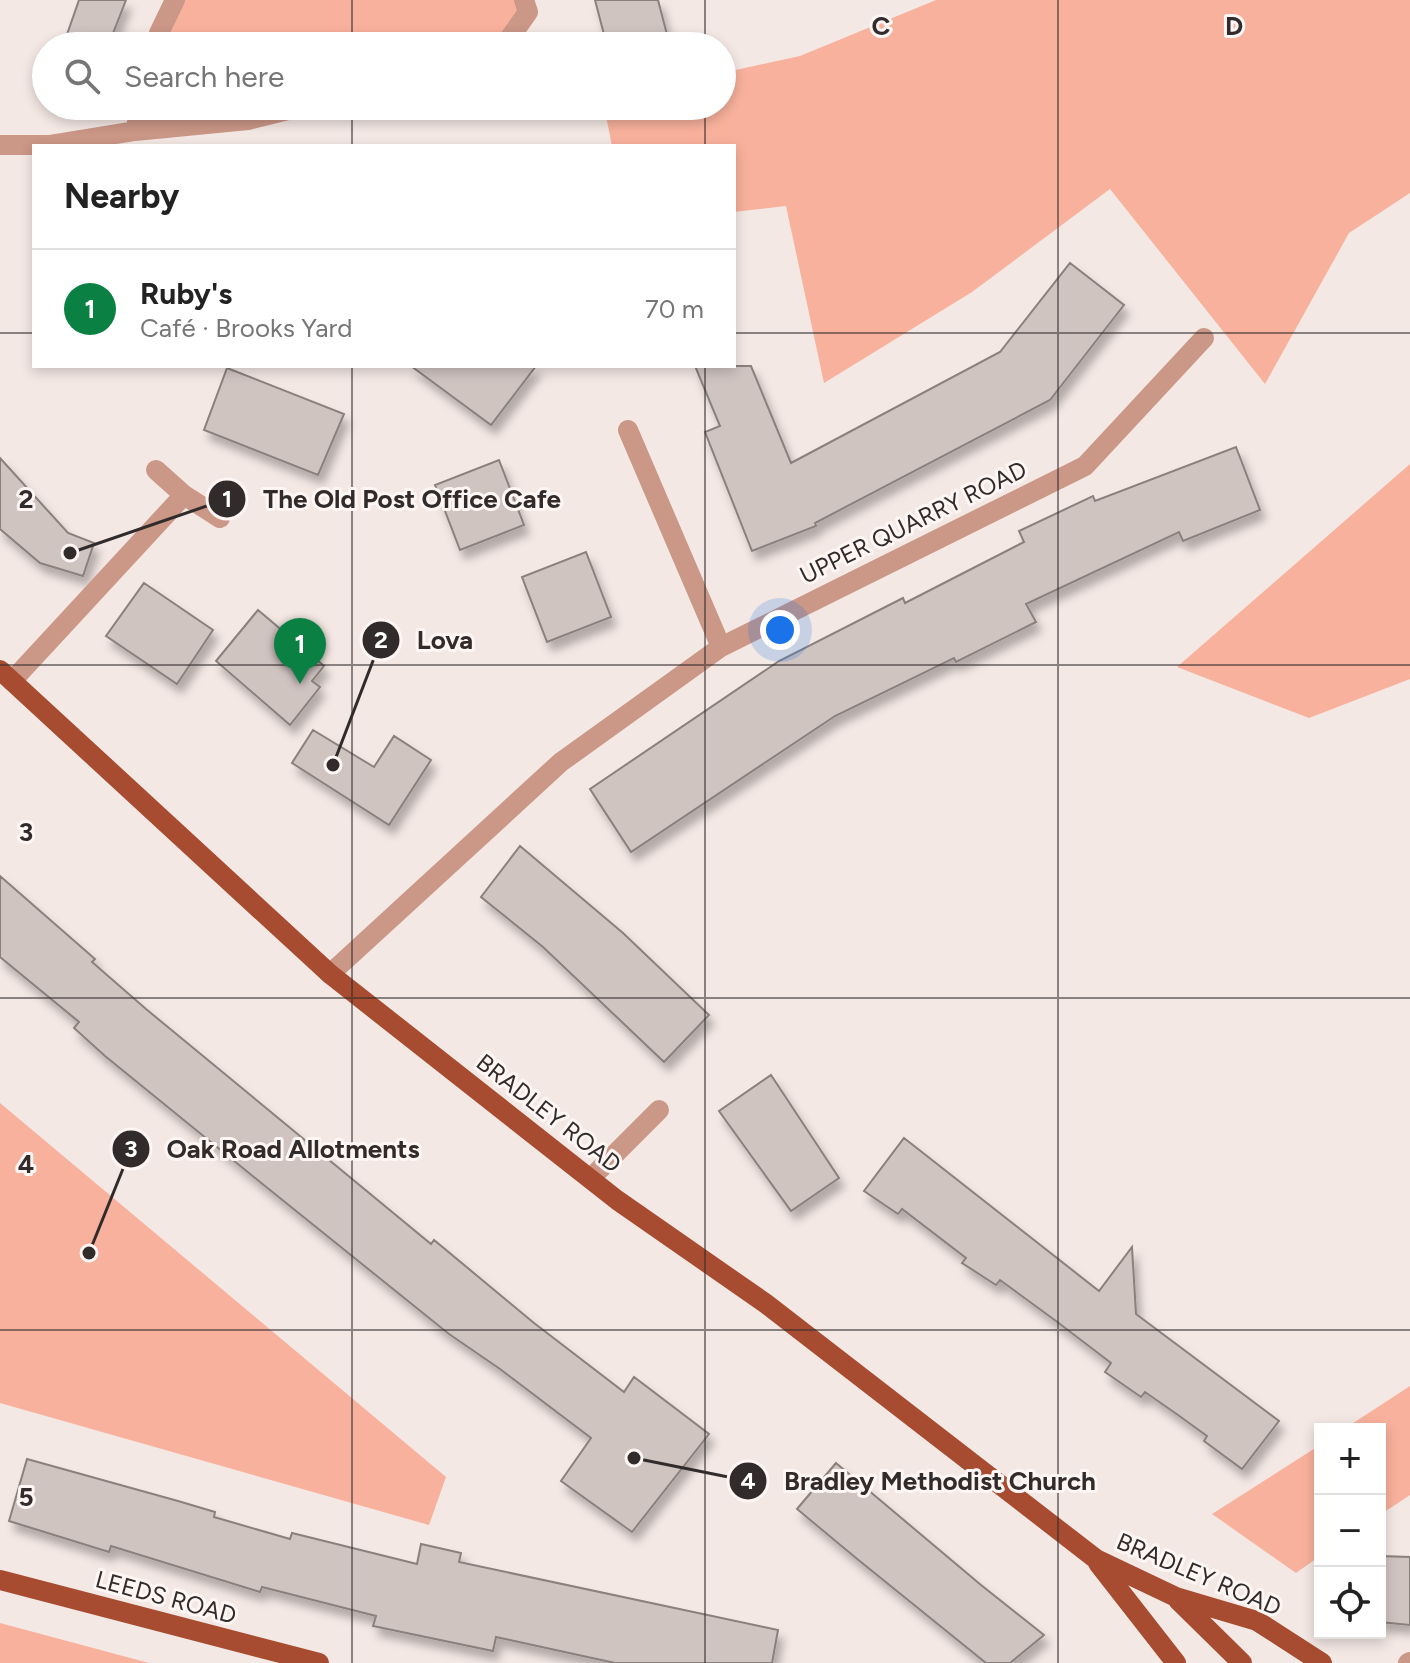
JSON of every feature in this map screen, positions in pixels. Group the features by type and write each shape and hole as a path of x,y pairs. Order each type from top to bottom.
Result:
{"main road":[{"name":"BRADLEY ROAD","path":"6,675 330,974 617,1200 765,1303 1096,1559 1176,1597 1257,1621 1322,1663"},
{"name":"BRADLEY ROAD","path":"1096,1559 1176,1663"},
{"name":"LEEDS ROAD","path":"0,1580 319,1663"},
{"path":"1176,1597 1242,1663"}],"street":[{"path":"159,32 175,0"},
{"path":"514,32 528,12 524,0"},
{"path":"135,131 138,120"},
{"path":"55,144 135,131 248,120"},
{"path":"0,145 32,145"},
{"name":"UPPER QUARRY ROAD","path":"330,974 561,762 721,647 1085,466 1204,338"},
{"path":"628,430 721,647"},
{"path":"156,470 184,495 220,518"},
{"path":"6,675 184,495"},
{"path":"591,1178 659,1110"}],"shaded area":[{"path":"175,0 524,0 510,32 162,32"},
{"path":"936,0 1410,0 1410,193 1349,233 1265,384 1110,189 972,292 824,383 786,206 736,212 736,144 612,144 607,120 736,120 736,70 800,56"},
{"path":"138,120 209,120 135,131"},
{"path":"1410,464 1410,679 1309,718 1177,667"},
{"path":"0,1103 446,1477 429,1525 0,1403"},
{"path":"1410,1386 1410,1495 1386,1511 1386,1423 1353,1423"},
{"path":"1314,1449 1314,1560 1296,1573 1212,1514"},
{"path":"0,1623 149,1663 0,1663"}],"building":[{"path":"79,0 126,0 113,32 68,32"},
{"path":"595,0 658,0 666,32 603,32"},
{"path":"1070,263 1124,305 1050,400 815,523 816,526 752,551 705,432 720,426 696,368 751,366 791,463 1000,352"},
{"path":"227,368 344,414 318,475 204,430"},
{"path":"414,368 534,368 491,425"},
{"path":"1236,447 1260,510 1183,541 1179,532 1026,604 1036,622 835,716 631,852 590,789 779,661 903,598 905,603 1024,542 1019,531 1093,496 1095,501"},
{"path":"0,458 68,533 94,543 83,576 40,563 0,529"},
{"path":"499,460 524,525 460,550 435,485"},
{"path":"586,552 611,617 547,642 522,577"},
{"path":"144,583 213,630 177,684 106,636"},
{"path":"258,610 324,666 312,681 320,687 290,725 216,661"},
{"path":"313,730 374,767 394,736 431,760 389,825 292,763"},
{"path":"520,846 623,933 709,1015 664,1062 543,947 481,897"},
{"path":"0,876 95,959 92,962 146,1009 431,1244 434,1240 624,1392 634,1377 709,1434 632,1532 561,1481 591,1438 449,1334 105,1056 74,1028 79,1022 0,957"},
{"path":"771,1075 839,1178 791,1211 719,1111"},
{"path":"904,1138 1099,1291 1132,1247 1136,1314 1279,1421 1242,1469 1204,1441 1207,1436 1178,1415 1145,1392 1141,1397 1105,1372 1111,1363 1056,1321 1000,1280 996,1285 962,1263 966,1258 902,1209 898,1214 864,1191"},
{"path":"27,1459 215,1512 214,1517 290,1539 292,1533 417,1564 421,1544 461,1553 459,1562 778,1630 772,1663 615,1663 496,1637 493,1651 373,1626 376,1616 262,1587 260,1592 111,1546 109,1552 9,1521"},
{"path":"836,1463 1044,1635 1010,1663 986,1663 856,1558 797,1509"},
{"path":"1386,1556 1410,1557 1410,1625 1386,1623"}],"place":[{"name":"The Old Post Office Cafe","path":"70,553"},
{"name":"Ruby's","path":"300,684"},
{"name":"Lova","path":"333,765"},
{"name":"Oak Road Allotments","path":"89,1253"},
{"name":"Bradley Methodist Church","path":"634,1458"}]}
